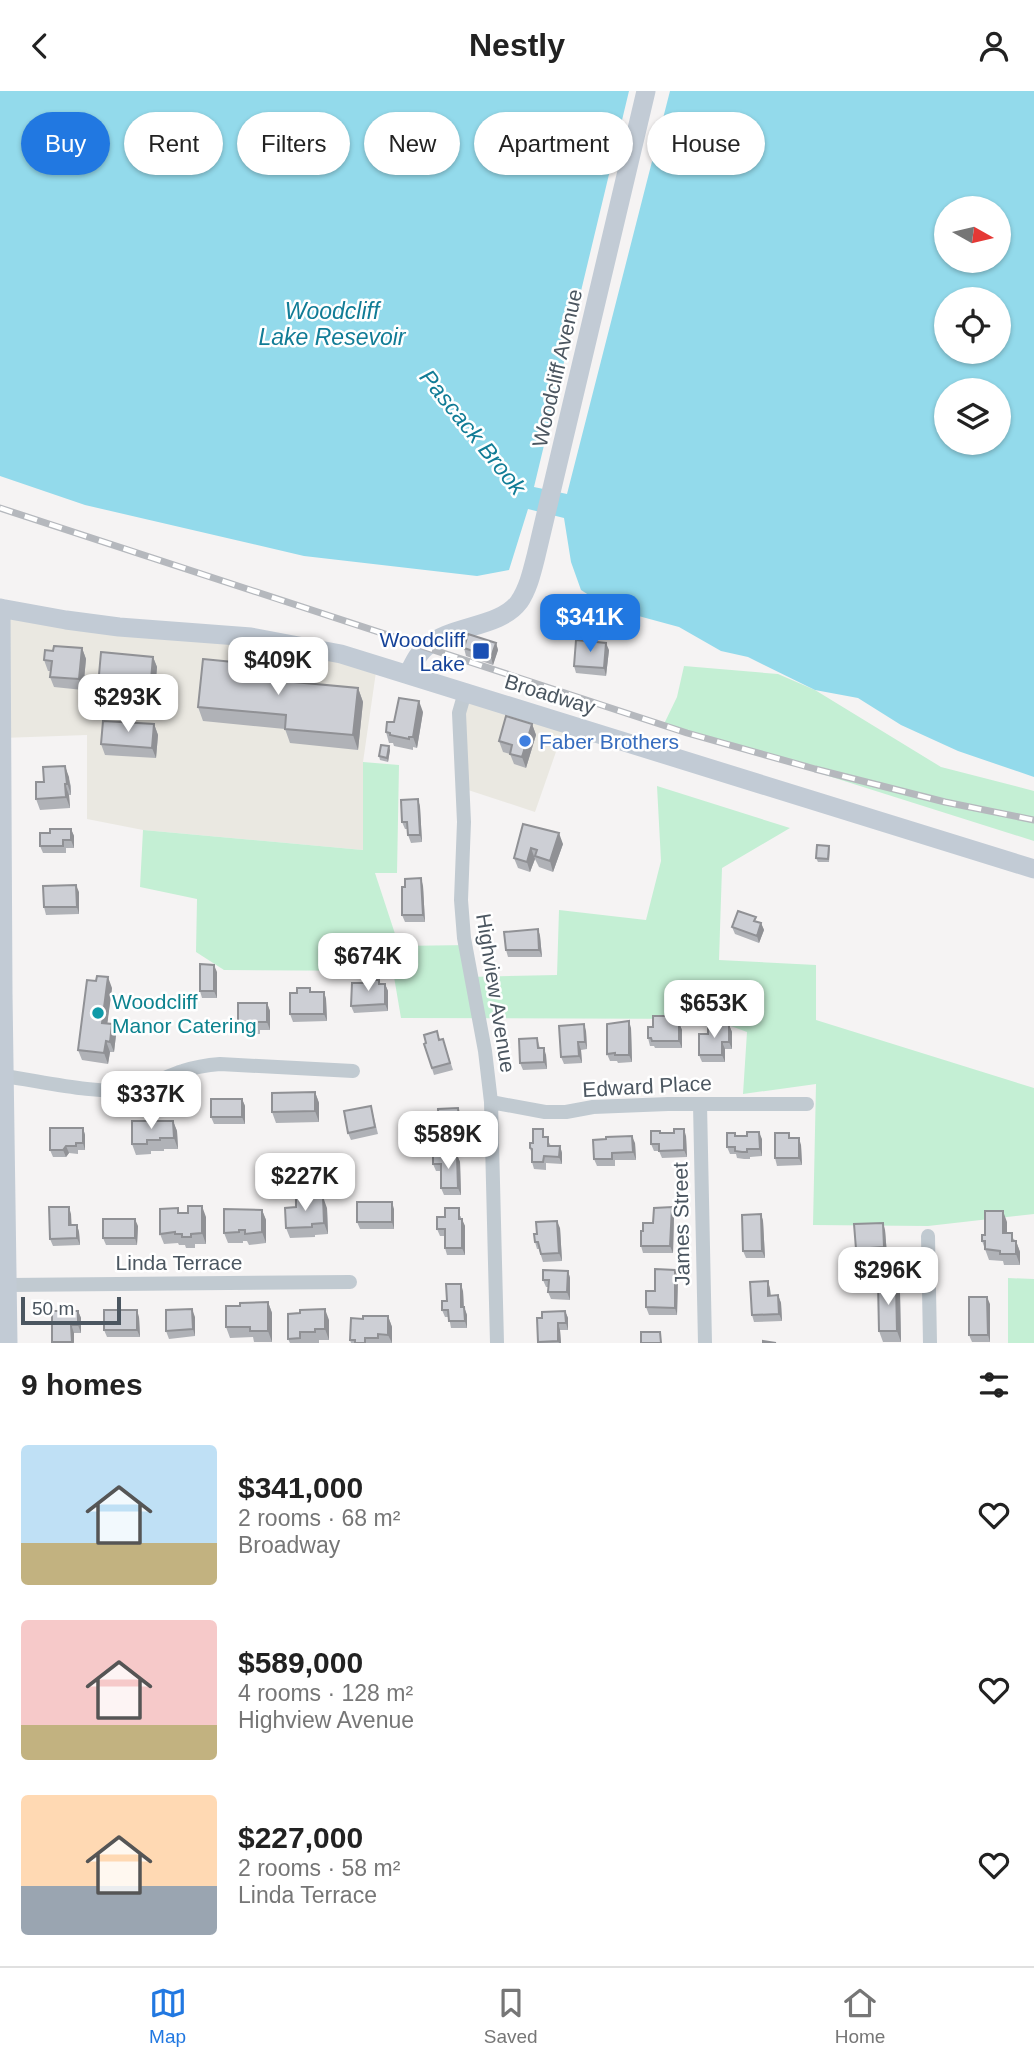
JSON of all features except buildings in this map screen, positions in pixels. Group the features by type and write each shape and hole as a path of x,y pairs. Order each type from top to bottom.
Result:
{"main road":[{"name":"Woodcliff Avenue","path":"408,674 424,648 435,640 505,614 519,602 530,577 646,91"},
{"name":"Broadway","path":"1,608 118,627 262,639 341,654 1034,869"},
{"path":"1,608 8,1343"}],"street":[{"name":"Highview Avenue","path":"465,692 459,713 464,822 461,899 468,966 485,1051 491,1102 497,1343"},
{"path":"4,1076 104,1091 132,1089 182,1071 220,1064 352,1071"},
{"name":"Edward Place","path":"491,1102 545,1112 566,1112 593,1107 807,1104"},
{"name":"James Street","path":"700,1104 705,1343"},
{"path":"928,1236 930,1343"},
{"name":"Linda Terrace","path":"8,1285 350,1282"}],"shaded area":[{"path":"0,608 377,665 363,762 363,850 143,830 87,819 87,735 2,738"},
{"path":"465,692 566,723 535,812 462,788"}],"green space":[{"path":"684,666 778,674 815,690 941,767 1034,791 1034,841 664,724 677,697"},
{"path":"363,762 399,765 397,873 375,873 399,946 469,945 469,977 557,975 559,910 646,920 661,861 657,786 790,828 722,868 719,960 816,965 816,1020 1034,1088 1034,1214 928,1226 813,1225 816,1084 743,1094 747,1032 712,1019 401,1018 393,971 224,970 196,952 197,899 140,887 143,830 363,850"},
{"path":"1008,1278 1034,1279 1034,1343 1008,1343"}],"water":[{"name":"Woodcliff Lake Resevoir","path":"0,91 629,91 624,112 474,112 474,175 609,175 534,487 567,494 649,175 765,175 765,112 665,112 670,91 1034,91 1034,777 958,751 901,725 858,698 815,690 748,657 721,651 679,627 609,608 581,590 571,562 564,518 528,509 509,570 477,576 304,556 85,505 0,476"}],"railway":[{"path":"0,508 687,733 945,802 1034,820"}],"place":[{"name":"Woodcliff Lake","path":"481,651"},
{"name":"Faber Brothers","path":"525,741"},
{"name":"Woodcliff Manor Catering","path":"98,1013"}],"water label":[{"name":"Pascack Brook","path":"473,432"}]}
